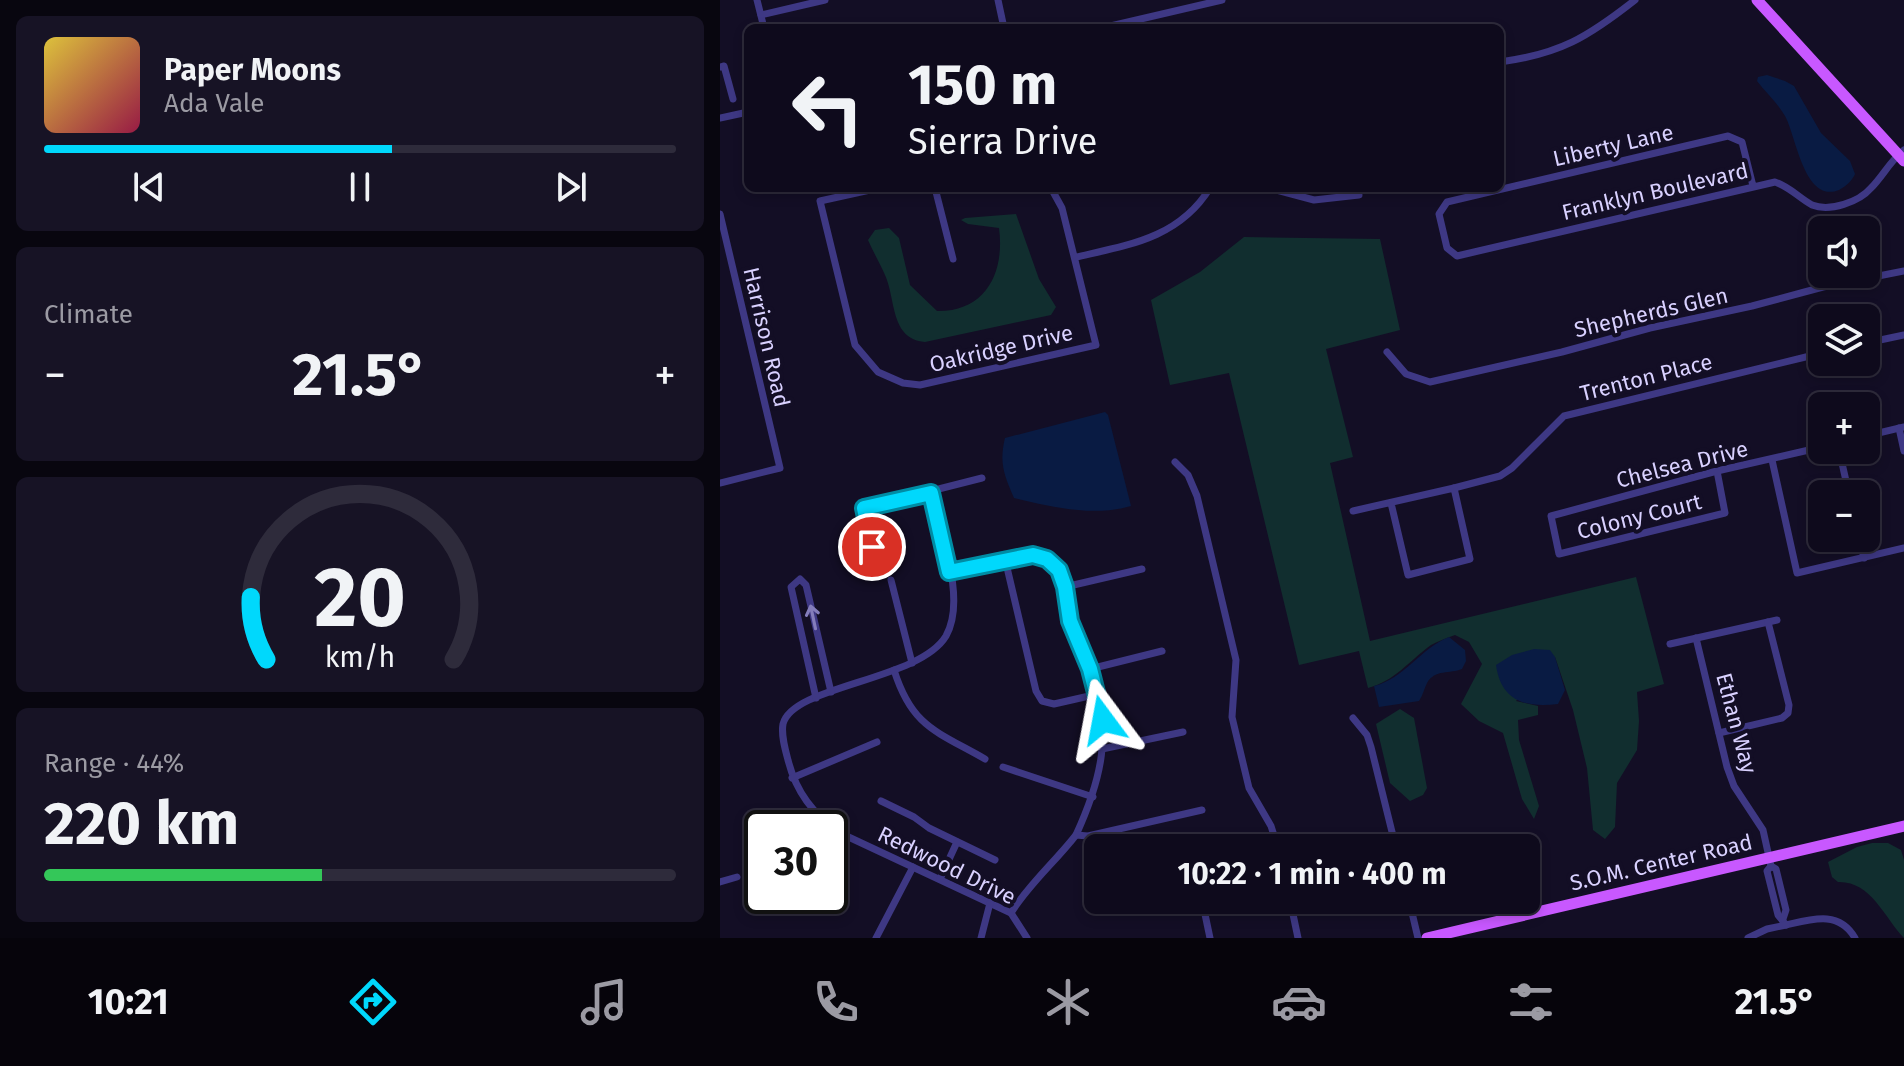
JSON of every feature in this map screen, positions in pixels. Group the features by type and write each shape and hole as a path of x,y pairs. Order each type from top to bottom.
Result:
{"main road":[{"path":"1757,0 1902,155"},
{"name":"S.O.M. Center Road","path":"1427,938 1770,861 1904,826"}],"street":[{"path":"757,0 763,24"},
{"path":"761,15 825,0"},
{"path":"998,0 1003,24"},
{"path":"1119,24 1222,0"},
{"path":"1504,61 1535,57 1563,47 1590,34 1635,0"},
{"path":"720,67 724,66 733,99"},
{"path":"720,118 744,113"},
{"name":"Liberty Lane","path":"1504,189 1728,136 1742,142 1753,186"},
{"name":"Franklyn Boulevard","path":"1447,202 1439,214 1447,248 1457,256 1775,182 1788,186 1811,204 1821,207 1843,204 1870,190 1902,155"},
{"name":"Oakridge Drive","path":"861,192 820,201 855,345 878,372 903,383 920,385 1096,345 1076,257 1062,208 1053,192"},
{"path":"936,192 953,259"},
{"path":"1076,257 1132,244 1171,229 1202,202 1208,192"},
{"path":"1284,192 1314,200 1359,195"},
{"name":"Liberty Lane","path":"1447,202 1490,192"},
{"name":"Harrison Road","path":"720,214 780,468 720,483"},
{"name":"Shepherds Glen","path":"1387,352 1406,374 1430,382 1823,287 1904,271"},
{"path":"1880,340 1904,335"},
{"name":"Trenton Place","path":"1353,511 1500,476 1564,416 1808,356"},
{"path":"1880,433 1902,428 1904,451"},
{"name":"Chelsea Drive","path":"1551,516 1717,471 1808,451"},
{"path":"1772,460 1797,573 1904,548"},
{"path":"1175,462 1188,475 1197,496 1236,660 1232,717 1249,788 1274,834"},
{"name":"Colony Court","path":"1551,516 1559,554 1725,513 1717,471"},
{"path":"877,568 864,508 982,478"},
{"path":"1391,503 1408,575 1470,559 1454,488"},
{"name":"Redwood Drive","path":"931,493 954,594 955,616 945,638 930,653 912,663 798,705 783,722 784,746 792,778 809,807 826,823 840,833 1011,913 1027,938"},
{"path":"1862,552 1864,558"},
{"path":"949,572 1033,555 1047,559 1059,570 1070,621 1090,669 1103,720 1102,749 1093,797 1076,835 1011,913"},
{"path":"1005,559 1036,691 1042,701 1054,704 1098,694"},
{"path":"1065,587 1142,569"},
{"path":"816,698 791,587 800,579 806,585 831,692"},
{"path":"891,580 912,663"},
{"path":"1670,644 1772,621 1788,713 1782,718 1719,733"},
{"name":"Ethan Way","path":"1696,638 1734,786 1763,830 1770,861 1776,869 1786,910 1784,922"},
{"path":"1090,669 1162,651"},
{"path":"894,670 902,696 914,714 985,759"},
{"path":"1353,718 1367,735 1393,834"},
{"path":"1102,749 1183,732"},
{"path":"792,778 877,742"},
{"path":"1003,767 1093,797"},
{"path":"881,801 995,860"},
{"path":"1076,835 1088,836 1202,810"},
{"path":"940,879 957,842"},
{"path":"876,938 913,867"},
{"path":"720,882 737,877"},
{"path":"981,938 990,903"},
{"path":"1205,914 1210,938"},
{"path":"1293,914 1298,938"},
{"path":"1412,914 1418,938"},
{"path":"1748,938 1784,922 1828,917 1839,920 1855,938"}],"green space":[{"path":"1016,214 1039,279 1056,307 1051,315 925,342 906,334 896,316 885,275 868,240 875,230 889,228 899,238 910,285 937,311 954,310 980,297 989,286 999,260 999,228 968,224 961,220"},
{"path":"1244,237 1380,239 1400,330 1326,349 1353,457 1330,463 1370,641 1636,577 1664,684 1637,692 1637,750 1617,783 1615,827 1605,839 1593,830 1587,768 1573,710 1555,657 1516,701 1538,706 1538,715 1518,720 1519,740 1539,806 1534,819 1522,799 1503,733 1479,721 1461,704 1482,664 1469,642 1455,635 1437,642 1394,676 1368,688 1359,651 1299,665 1229,373 1170,385 1151,300 1200,272"},
{"path":"1400,709 1414,718 1427,788 1423,795 1410,801 1390,783 1376,724"},
{"path":"1872,843 1888,843 1901,850 1904,860 1904,938 1868,894 1859,887 1838,882 1832,877 1828,862"}],"water":[{"path":"1767,75 1794,86 1821,133 1850,161 1855,174 1839,190 1827,192 1809,178 1785,116 1757,81 1758,77"},
{"path":"1105,412 1131,506 1087,511 1014,498 1004,469 1002,455 1005,438"},
{"path":"1449,637 1465,650 1466,661 1462,669 1434,676 1427,683 1419,701 1379,707 1374,686 1394,677"},
{"path":"1534,649 1550,650 1555,657 1565,690 1558,704 1525,703 1516,700 1503,687 1496,665 1512,655"}],"route":[{"path":"872,547 864,508 931,493 949,572 986,562 1033,555 1047,559 1059,570 1065,587 1070,621 1090,669 1103,720"}]}
